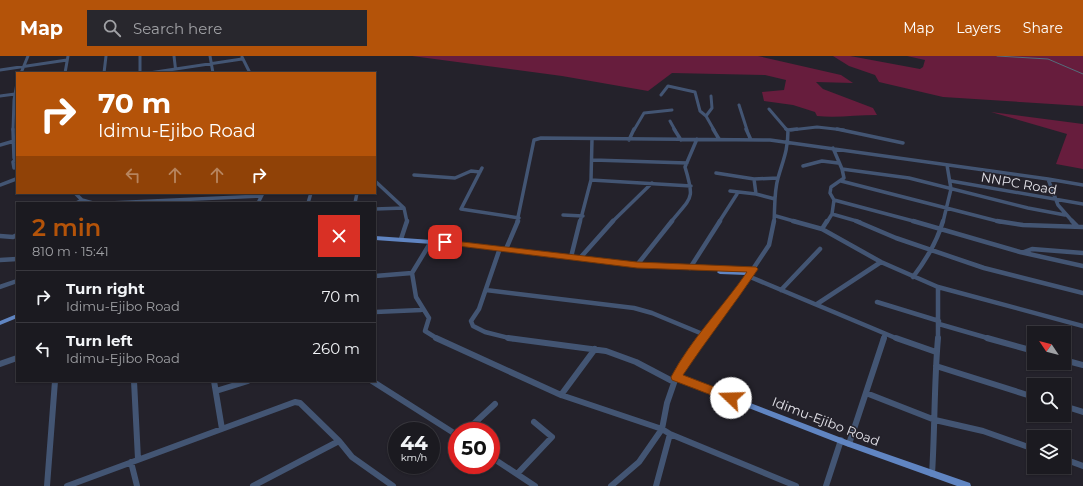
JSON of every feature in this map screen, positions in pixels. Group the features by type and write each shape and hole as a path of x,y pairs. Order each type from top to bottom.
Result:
{"main road":[{"path":"376,240 401,239 506,249 648,267 690,268 750,273"},
{"path":"376,240 499,251 648,267 750,273"},
{"path":"675,379 705,335 731,302 750,273"},
{"path":"0,320 16,313"},
{"path":"0,323 16,316"},
{"name":"Idimu-Ejibo Road","path":"675,379 967,486"}],"street":[{"path":"21,72 28,56"},
{"path":"65,72 68,56"},
{"path":"104,72 106,56"},
{"path":"140,56 140,72"},
{"path":"174,56 176,69"},
{"path":"210,56 214,72"},
{"path":"156,72 241,57 249,72"},
{"path":"0,70 67,60"},
{"path":"661,95 668,86 695,92 700,111 706,116 719,139"},
{"path":"0,96 16,94 14,141 16,159 12,162 14,168"},
{"path":"706,116 712,108 711,96"},
{"path":"739,105 742,118 752,140"},
{"path":"769,109 788,130 788,142 784,163 778,178 775,199 776,216 774,228 769,245 750,273 781,290 885,334 936,352"},
{"path":"629,140 634,127 644,113 672,110"},
{"path":"670,121 681,140"},
{"path":"788,130 797,128 841,129 903,143"},
{"path":"506,249 519,218 524,183 534,140 541,138 629,140 719,139 788,142 1083,185"},
{"path":"571,257 583,216 591,180 593,160 592,139"},
{"path":"637,265 689,201 692,194 685,167 694,151 697,140"},
{"path":"0,145 14,141"},
{"path":"833,148 838,163 842,169 844,178 841,181"},
{"path":"593,160 687,163"},
{"path":"803,166 822,161 838,163"},
{"path":"913,277 931,249 941,229 951,189 951,181 947,165"},
{"path":"842,169 881,173 1028,208 1065,215"},
{"path":"414,175 455,178 471,171 481,170 461,209 519,218"},
{"path":"716,173 754,179 778,178"},
{"path":"0,185 16,179"},
{"path":"754,179 756,194"},
{"path":"1048,179 1055,200 1065,215 1077,226"},
{"path":"591,180 691,186"},
{"path":"822,229 832,214 834,200 830,193 831,187 835,183 841,181 1012,224 1083,227"},
{"name":"NNPC Road","path":"951,181 1083,204"},
{"path":"376,182 404,208 407,223 401,239"},
{"path":"580,258 598,236 652,183"},
{"path":"730,191 756,194 775,199"},
{"path":"76,194 82,200 89,202"},
{"path":"690,268 737,194"},
{"path":"128,202 262,195"},
{"path":"78,202 82,200"},
{"path":"834,200 1024,252 1083,266"},
{"path":"376,210 404,208"},
{"path":"832,214 860,222 896,238 984,268 1083,293"},
{"path":"564,215 583,216"},
{"path":"776,216 822,229 881,262 938,287 1083,326"},
{"path":"0,236 13,237 16,236"},
{"path":"429,245 412,273 412,288 421,310 429,318 425,331 428,334 561,395 662,429 670,434 796,486"},
{"path":"781,290 820,249"},
{"path":"1024,252 1032,250 1083,253"},
{"path":"499,251 479,309 471,321 473,326 496,335 595,349 632,360 675,379 667,402 662,429 640,462 610,486"},
{"path":"0,260 16,259"},
{"path":"817,304 881,262"},
{"path":"376,276 412,273"},
{"path":"0,286 16,281"},
{"path":"932,474 935,420 934,389 939,323 938,287"},
{"path":"486,290 634,308 652,313 705,335"},
{"path":"877,302 939,323 1027,349"},
{"path":"376,312 421,310"},
{"path":"849,444 885,334"},
{"path":"561,395 595,349"},
{"path":"0,364 16,358"},
{"path":"1071,362 1083,365"},
{"path":"936,366 1027,394"},
{"path":"47,486 55,382"},
{"path":"134,382 138,459"},
{"path":"214,382 222,429"},
{"path":"216,391 245,382"},
{"path":"374,382 448,429"},
{"path":"866,393 935,420 983,431 1027,447"},
{"path":"67,486 295,402 300,403 339,441 352,457 393,486"},
{"path":"476,422 495,404"},
{"path":"1071,408 1083,412"},
{"path":"517,474 552,437 534,422"},
{"path":"656,486 670,434"},
{"path":"826,486 841,440"},
{"path":"258,485 339,441"},
{"path":"131,462 137,486"},
{"path":"1071,462 1083,466"},
{"path":"500,463 535,486"}],"shaded area":[{"path":"412,56 758,56 841,75 853,83 816,82 823,89 873,108 877,115 832,117 817,116 815,112 793,105 764,101 762,92 784,90 786,80 765,75 672,73 648,91 562,76"},
{"path":"833,56 850,56 920,69 923,67 925,60 907,56 1083,56 1083,106 943,97 879,82 875,75 849,66"},
{"path":"991,112 1083,124 1083,169 1056,164 1067,134"}],"waterway":[{"path":"997,56 1048,59 1083,74"}],"route":[{"path":"445,242 637,265 753,269 731,302 710,328 676,377 731,398"}]}
